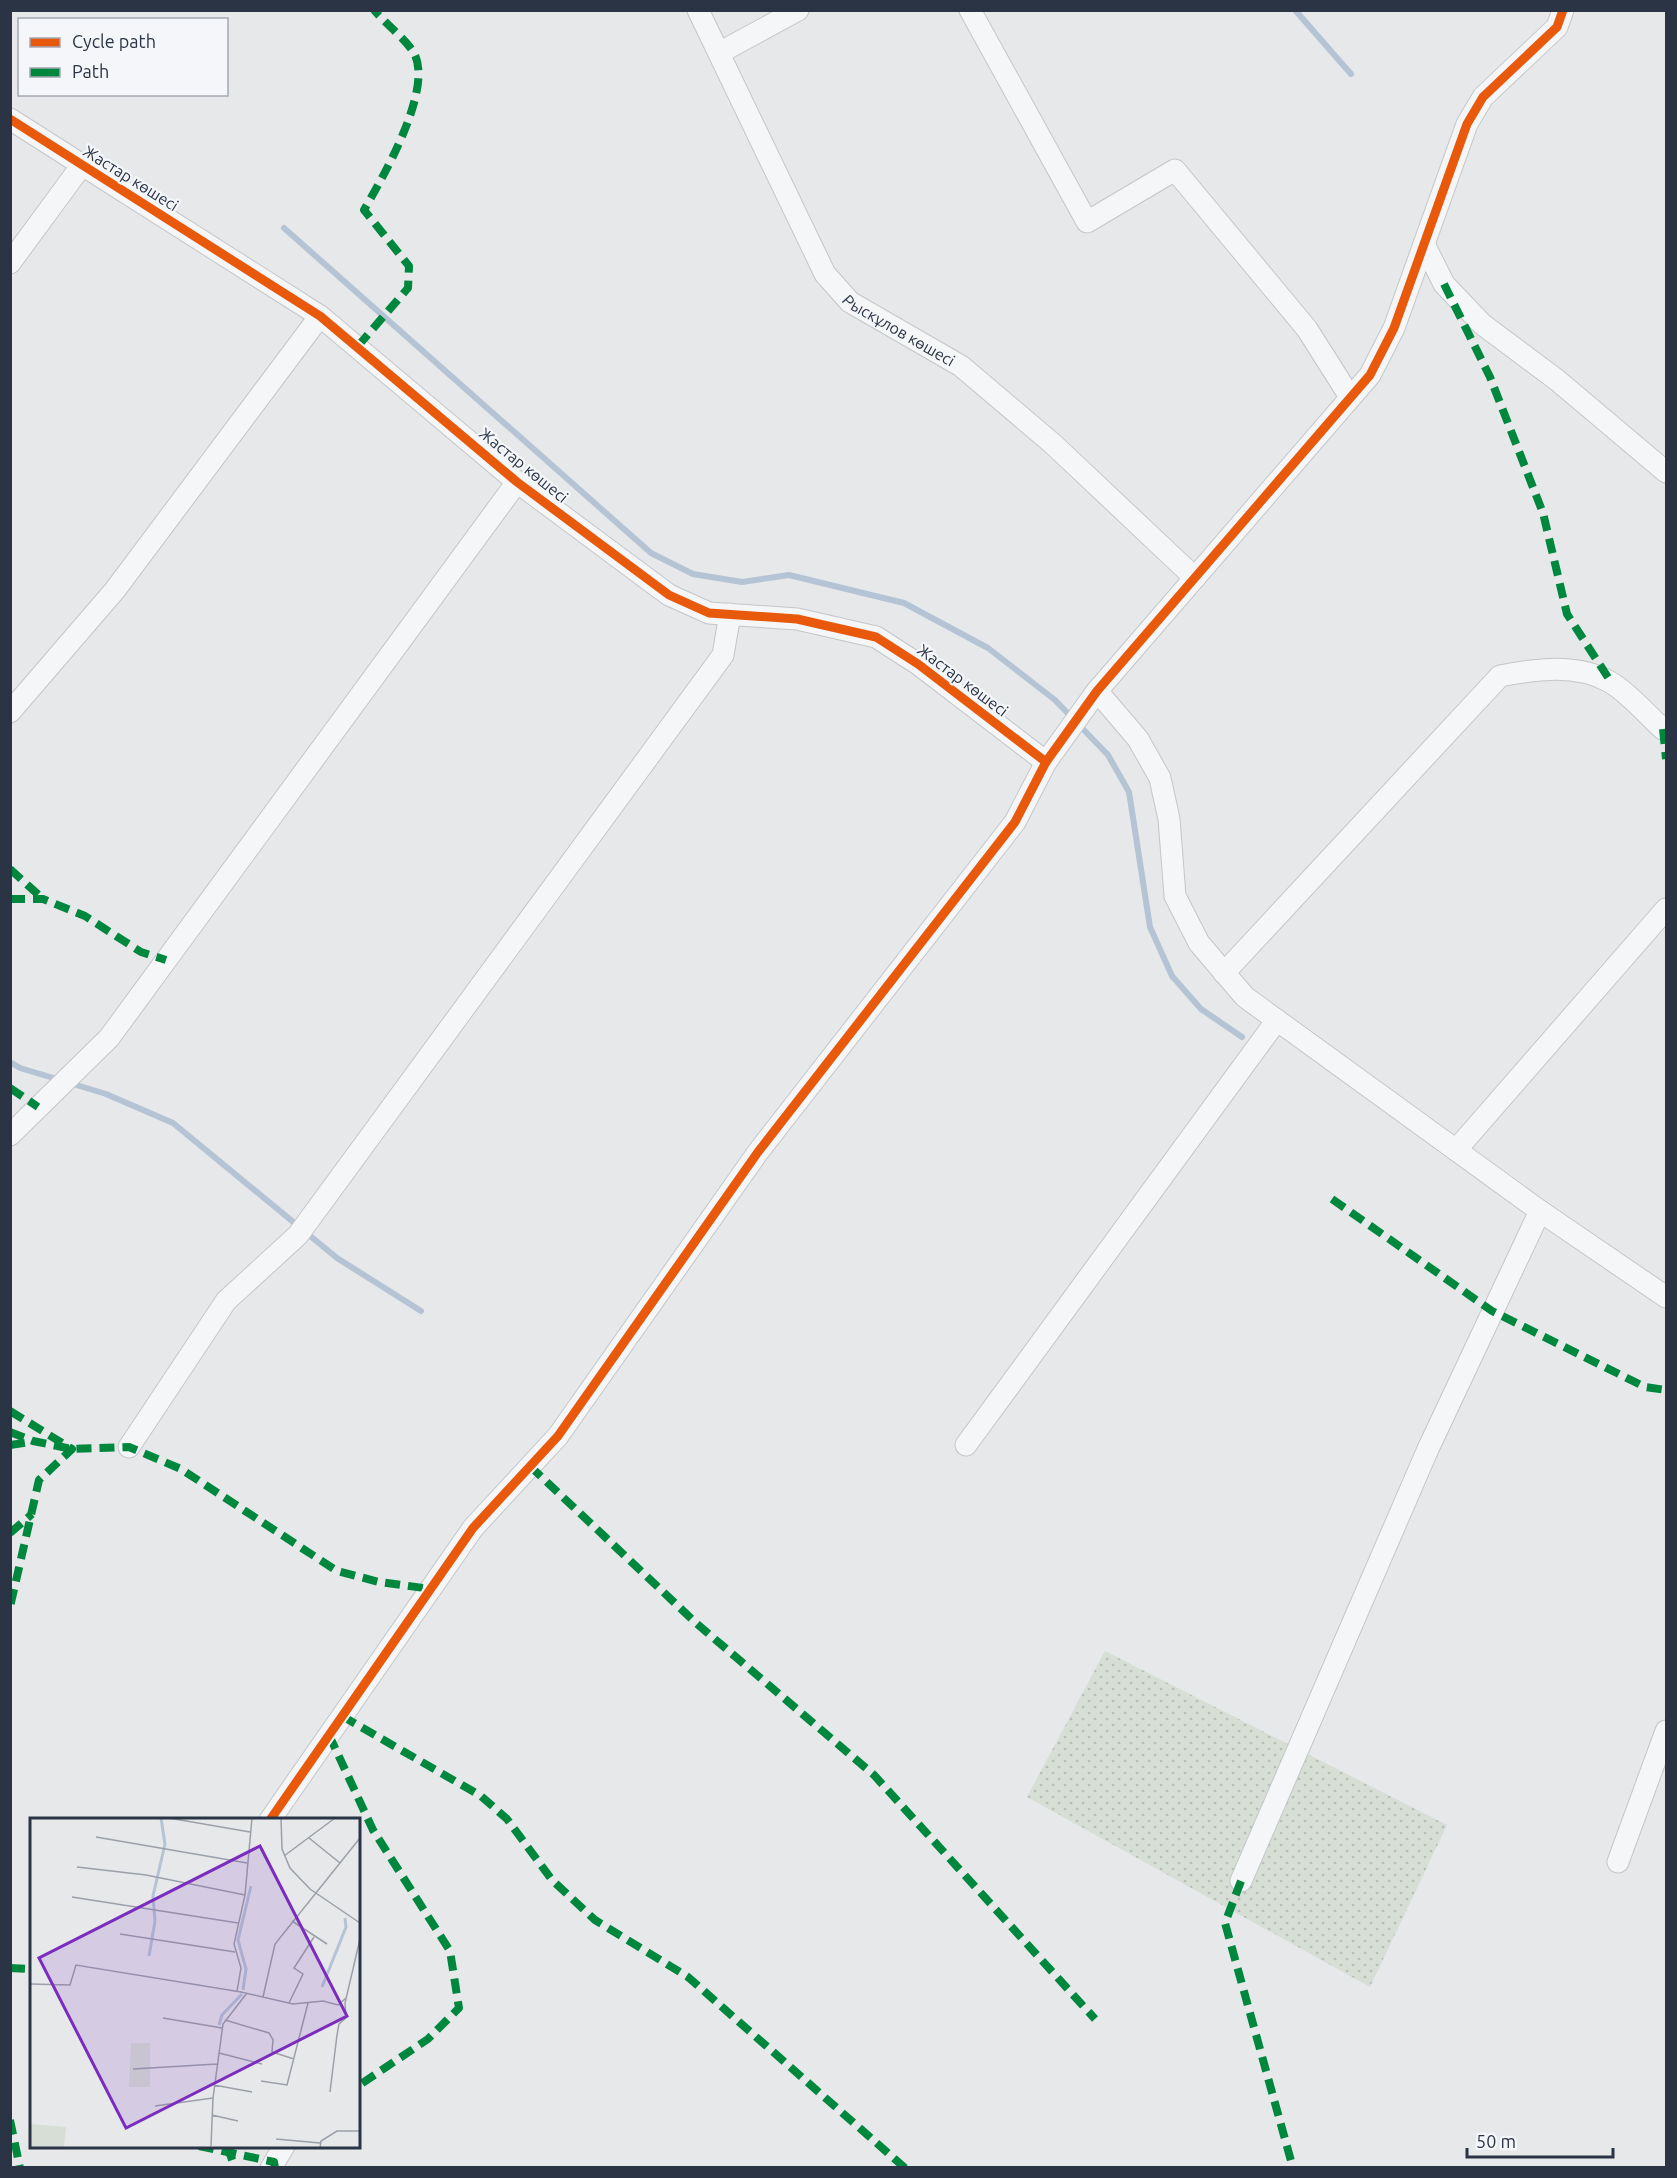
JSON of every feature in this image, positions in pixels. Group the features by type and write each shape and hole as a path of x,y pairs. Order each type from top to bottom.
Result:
{"street":[{"name":"Рыскұлов көшесі","path":"698,10 825,274 850,302 961,366 1053,444 1195,578"},
{"path":"719,53 798,10"},
{"path":"970,10 1088,222 1175,170 1307,329 1350,397"},
{"path":"271,1818 473,1528 558,1437 759,1152 1015,822 1046,762 1097,691 1370,375 1394,328 1467,124 1484,97 1557,27 1563,10"},
{"name":"Жастар көшесі","path":"10,119 320,316 517,482 669,595 709,613 797,619 876,637 918,664 1046,762"},
{"path":"10,262 82,165"},
{"path":"1424,244 1444,284 1482,324 1557,380 1666,472"},
{"path":"10,712 115,590 320,316"},
{"path":"10,1135 110,1038 517,482"},
{"path":"129,1447 226,1301 298,1235 723,655 730,614"},
{"path":"1224,973 1500,676 1531,670 1575,669 1611,682 1663,729 1666,726"},
{"path":"1097,691 1138,739 1160,778 1169,819 1176,896 1199,943 1245,997 1540,1211 1666,1297"},
{"path":"1456,1150 1666,909"},
{"path":"966,1445 1277,1020"},
{"path":"1241,1881 1428,1449 1540,1211"},
{"path":"1618,1862 1666,1731"},
{"path":"271,2168 283,2148"}],"shaded area":[{"path":"1105,1651 1447,1825 1370,1987 1027,1797"}],"waterway":[{"path":"1295,10 1351,74"},
{"path":"284,228 651,553 693,574 742,582 789,575 904,603 988,648 1055,700 1108,755 1129,792 1150,927 1172,976 1201,1009 1242,1037"},
{"path":"10,1062 20,1068 60,1080"},
{"path":"70,1083 106,1094 173,1123 337,1258 421,1311"}],"marked path":[{"path":"358,346 408,288 409,266 364,210 403,134 417,90 418,71 412,50 374,10"},
{"path":"1444,284 1490,377 1543,513 1567,614 1611,682"},
{"path":"1663,729 1666,759"},
{"path":"10,869 43,899"},
{"path":"10,899 43,899 85,916 141,952 166,960"},
{"path":"10,1088 38,1107"},
{"path":"1332,1199 1492,1311 1645,1387 1666,1390"},
{"path":"10,1411 72,1449 39,1480 10,1607"},
{"path":"10,1432 33,1441 72,1449 129,1447 181,1469 337,1571 379,1582 431,1589"},
{"path":"10,1445 31,1442"},
{"path":"530,1466 696,1623 874,1775 1095,2019"},
{"path":"10,1533 32,1514"},
{"path":"342,1716 481,1796 507,1819 552,1880 595,1920 688,1977 905,2168"},
{"path":"329,1735 373,1830 450,1951 459,2008 428,2039 360,2085"},
{"path":"1241,1881 1225,1923 1293,2168"},
{"path":"10,1968 30,1969"},
{"path":"10,2120 20,2168"},
{"path":"208,2148 274,2162 275,2168"},
{"path":"228,2148 235,2168"}],"cycle path":[{"path":"271,1818 473,1528 558,1436 758,1152 1015,822 1046,762 1097,691 1370,375 1394,328 1467,124 1483,97 1557,27 1563,10"},
{"path":"10,119 320,316 517,482 669,595 709,613 797,619 876,637 918,664 1046,762"}]}
